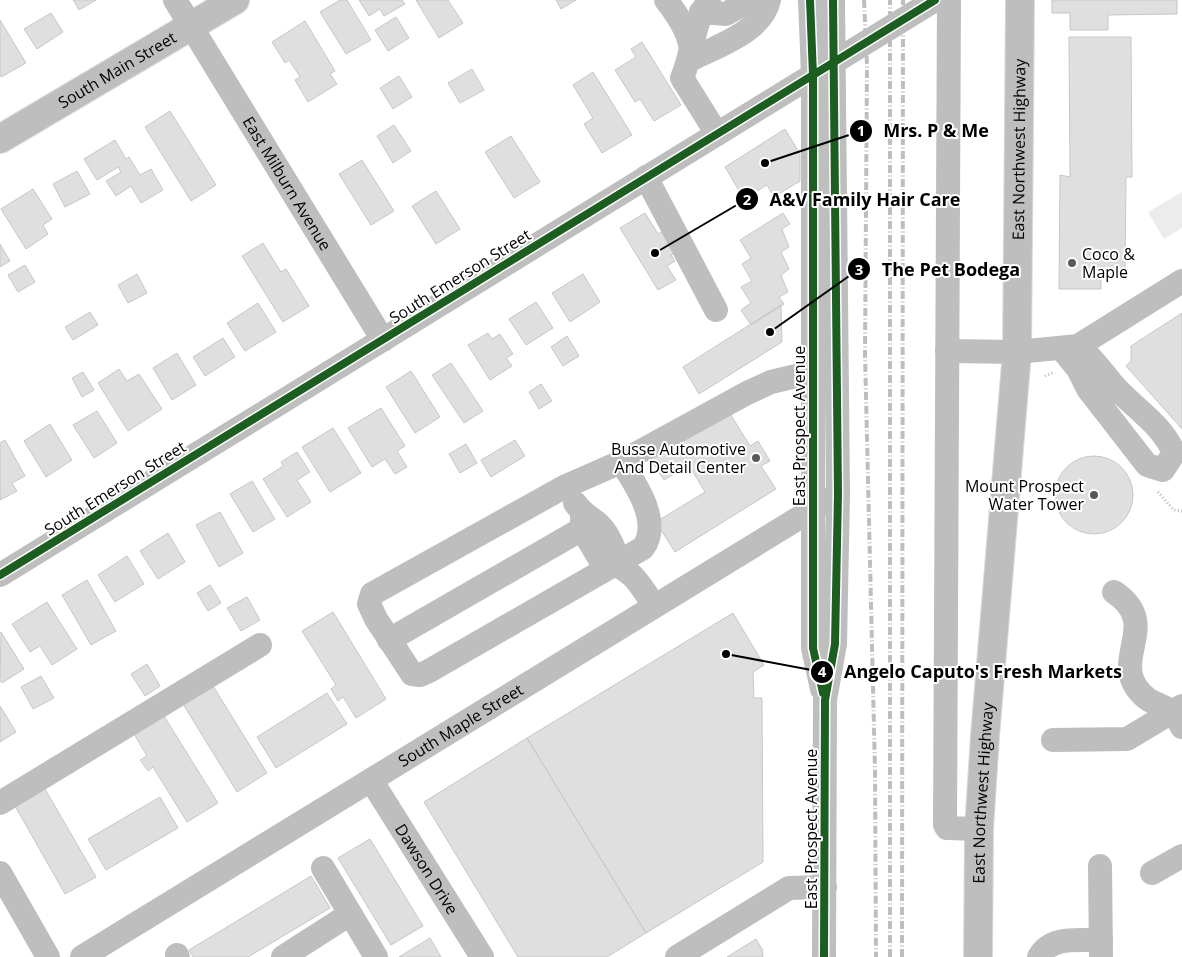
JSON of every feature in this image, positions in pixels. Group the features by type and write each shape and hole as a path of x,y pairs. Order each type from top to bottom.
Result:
{"main road":[{"name":"South Main Street","path":"0,139 236,0"},
{"name":"East Northwest Highway","path":"978,957 979,828 1017,352 1020,0"}],"street":[{"name":"East Milburn Avenue","path":"175,0 383,340"},
{"path":"666,0 680,21 689,40 690,60"},
{"path":"705,6 725,0"},
{"path":"705,6 726,14 750,0"},
{"path":"690,60 730,40 758,22 767,9 769,0"},
{"name":"East Prospect Avenue","path":"810,0 813,75 813,648 825,700"},
{"name":"East Prospect Avenue","path":"824,957 825,700 835,644 838,494 833,0"},
{"name":"South Emerson Street","path":"0,574 935,0"},
{"path":"948,0 945,825 947,828 979,828"},
{"path":"705,6 690,60 682,78 717,134"},
{"path":"646,177 716,310"},
{"path":"947,351 1017,352 1070,347 1118,321 1182,281"},
{"path":"1070,347 1089,354 1117,389 1168,438 1174,453 1163,470 1147,465 1088,388 1078,369 1070,347"},
{"path":"621,462 643,496 648,511 648,531 646,544 643,548 618,564 420,675 412,674 389,640 369,604 372,594 564,487 621,462 747,393 771,382 813,372"},
{"path":"564,487 582,521"},
{"name":"South Maple Street","path":"82,957 838,494"},
{"path":"389,640 582,521 597,523 616,552 618,564 640,582 654,606"},
{"path":"1114,592 1132,608 1136,617 1131,670 1136,686 1152,704 1179,715"},
{"path":"0,803 260,645"},
{"path":"1053,740 1127,739 1179,715"},
{"name":"Dawson Drive","path":"371,780 482,957"},
{"path":"1152,873 1182,856"},
{"path":"1100,866 1101,950"},
{"path":"323,868 376,957"},
{"path":"0,873 48,957"},
{"path":"677,957 789,888 825,887"},
{"path":"283,957 350,914"},
{"path":"1039,957 1046,946 1053,942 1101,950"},
{"path":"1058,957 1101,950"}],"shaded area":[{"path":"1182,192 1182,228 1164,239 1148,212"}],"building":[{"path":"73,0 96,0 79,10"},
{"path":"340,0 347,0 371,40 346,54 320,12"},
{"path":"359,0 402,0 405,4 384,16 380,9 369,16"},
{"path":"416,0 448,0 463,23 439,38"},
{"path":"556,0 576,0 561,9"},
{"path":"1052,0 1177,0 1177,14 1108,15 1108,30 1070,30 1070,13 1052,13"},
{"path":"51,13 63,32 37,49 24,29"},
{"path":"396,17 409,38 388,51 375,30"},
{"path":"0,20 26,63 1,77 0,75"},
{"path":"305,21 335,71 330,74 337,84 308,102 295,80 300,77 289,60 285,63 272,42"},
{"path":"1069,37 1131,37 1132,177 1126,177 1125,274 1101,274 1101,289 1059,289 1060,175 1070,177"},
{"path":"642,42 681,105 654,121 640,99 635,102 615,70 636,57 631,49"},
{"path":"472,69 484,90 460,103 448,83"},
{"path":"593,72 632,135 602,153 584,124 593,118 573,85"},
{"path":"399,76 412,97 393,109 380,88"},
{"path":"170,111 216,185 191,201 145,127"},
{"path":"394,125 411,151 393,163 377,136"},
{"path":"785,129 800,154 800,181 774,197 767,185 744,199 725,167"},
{"path":"511,136 540,182 514,198 485,152"},
{"path":"115,140 126,159 129,157 140,175 151,169 163,190 141,203 131,186 116,196 106,181 121,172 118,167 97,180 84,159"},
{"path":"362,160 394,211 371,225 339,174"},
{"path":"77,171 90,194 65,207 53,184"},
{"path":"33,189 52,219 43,225 48,234 26,249 1,209"},
{"path":"436,191 460,229 436,244 412,206"},
{"path":"645,213 658,234 665,230 678,251 671,255 675,261 667,266 676,280 658,290 620,228"},
{"path":"783,213 790,224 782,229 789,247 781,252 789,269 781,275 788,292 779,297 784,304 751,325 741,310 751,303 741,287 752,281 742,264 751,258 740,240"},
{"path":"263,243 281,272 286,269 309,306 283,322 242,256"},
{"path":"0,244 10,261 0,267"},
{"path":"25,265 35,282 18,292 8,275"},
{"path":"137,274 147,293 128,303 118,285"},
{"path":"583,274 600,302 570,322 552,293"},
{"path":"536,302 553,328 526,345 509,319"},
{"path":"258,303 276,332 245,351 227,323"},
{"path":"781,305 782,342 699,394 683,367"},
{"path":"90,312 98,325 73,340 65,327"},
{"path":"1182,313 1182,429 1126,366 1131,361 1131,346"},
{"path":"488,333 492,339 500,334 513,354 506,358 512,366 490,380 468,345"},
{"path":"567,336 579,356 563,366 551,347"},
{"path":"223,338 235,357 205,376 193,357"},
{"path":"177,353 196,385 172,400 153,368"},
{"path":"451,363 483,411 464,423 432,375"},
{"path":"119,369 127,381 139,374 162,409 128,431 98,383"},
{"path":"411,371 440,417 415,433 386,387"},
{"path":"83,372 94,390 82,397 72,378"},
{"path":"541,384 552,401 539,409 529,392"},
{"path":"381,408 405,446 397,451 407,467 395,474 385,459 372,467 348,428"},
{"path":"97,411 117,443 94,458 73,425"},
{"path":"729,412 750,446 758,441 770,461 761,466 776,489 675,552 656,522 705,492 689,465 664,480 651,460"},
{"path":"50,424 72,460 46,477 24,441"},
{"path":"333,428 361,473 330,492 302,447"},
{"path":"5,440 25,476 12,483 17,491 0,500 0,443"},
{"path":"515,440 525,456 491,477 481,460"},
{"path":"466,444 477,463 460,473 449,454"},
{"path":"297,452 310,472 297,480 311,502 287,517 263,479 283,466 281,462"},
{"name":"Mount Prospect Water Tower","path":"1094,456 1109,459 1126,473 1130,480 1133,495 1130,510 1116,527 1109,531 1094,534 1079,531 1062,517 1058,510 1055,495 1058,480 1072,463 1079,459"},
{"path":"252,481 275,519 253,532 230,494"},
{"path":"220,512 243,553 219,567 196,525"},
{"path":"168,533 185,562 158,579 140,551"},
{"path":"127,556 144,584 115,602 98,575"},
{"path":"87,580 116,631 91,645 62,595"},
{"path":"210,585 221,603 208,611 197,593"},
{"path":"247,597 260,620 241,631 227,608"},
{"path":"47,602 77,649 52,665 40,646 30,652 12,624"},
{"path":"333,612 386,699 356,718 343,697 338,701 331,689 336,685 302,631"},
{"path":"733,613 764,665 753,672 754,698 762,698 763,862 646,933 527,738"},
{"path":"1,632 24,669 2,683 0,680"},
{"path":"147,664 160,686 145,696 131,674"},
{"path":"41,676 54,698 33,709 21,687"},
{"path":"213,686 267,773 237,792 183,704"},
{"path":"327,693 347,724 276,768 257,737"},
{"path":"0,706 16,732 0,742"},
{"path":"164,716 218,803 187,822 153,767 148,771 140,760 147,756 134,734"},
{"path":"527,738 646,933 607,957 518,957 424,802"},
{"path":"45,789 96,877 65,894 15,806"},
{"path":"160,797 178,828 106,870 88,839"},
{"path":"370,839 423,926 391,945 338,858"},
{"path":"311,876 330,908 248,957 193,957 189,950"},
{"path":"430,938 441,957 399,957"},
{"path":"756,939 762,949 763,957 727,957"}],"railway":[{"path":"864,0 867,65 865,354 875,770 876,957"},
{"path":"890,0 890,957"},
{"path":"902,957 903,0"}],"cycle path":[{"path":"810,0 813,75 813,648 823,693"},
{"path":"824,957 825,700 835,644 838,494 833,0"},
{"path":"0,575 935,0"}],"place":[{"name":"Mrs. P & Me","path":"765,163"},
{"name":"A&V Family Hair Care","path":"655,253"},
{"name":"Coco & Maple","path":"1072,263"},
{"name":"The Pet Bodega","path":"770,332"},
{"name":"Busse Automotive And Detail Center","path":"756,458"},
{"name":"Mount Prospect Water Tower","path":"1094,495"},
{"name":"Angelo Caputo's Fresh Markets","path":"726,654"}]}
